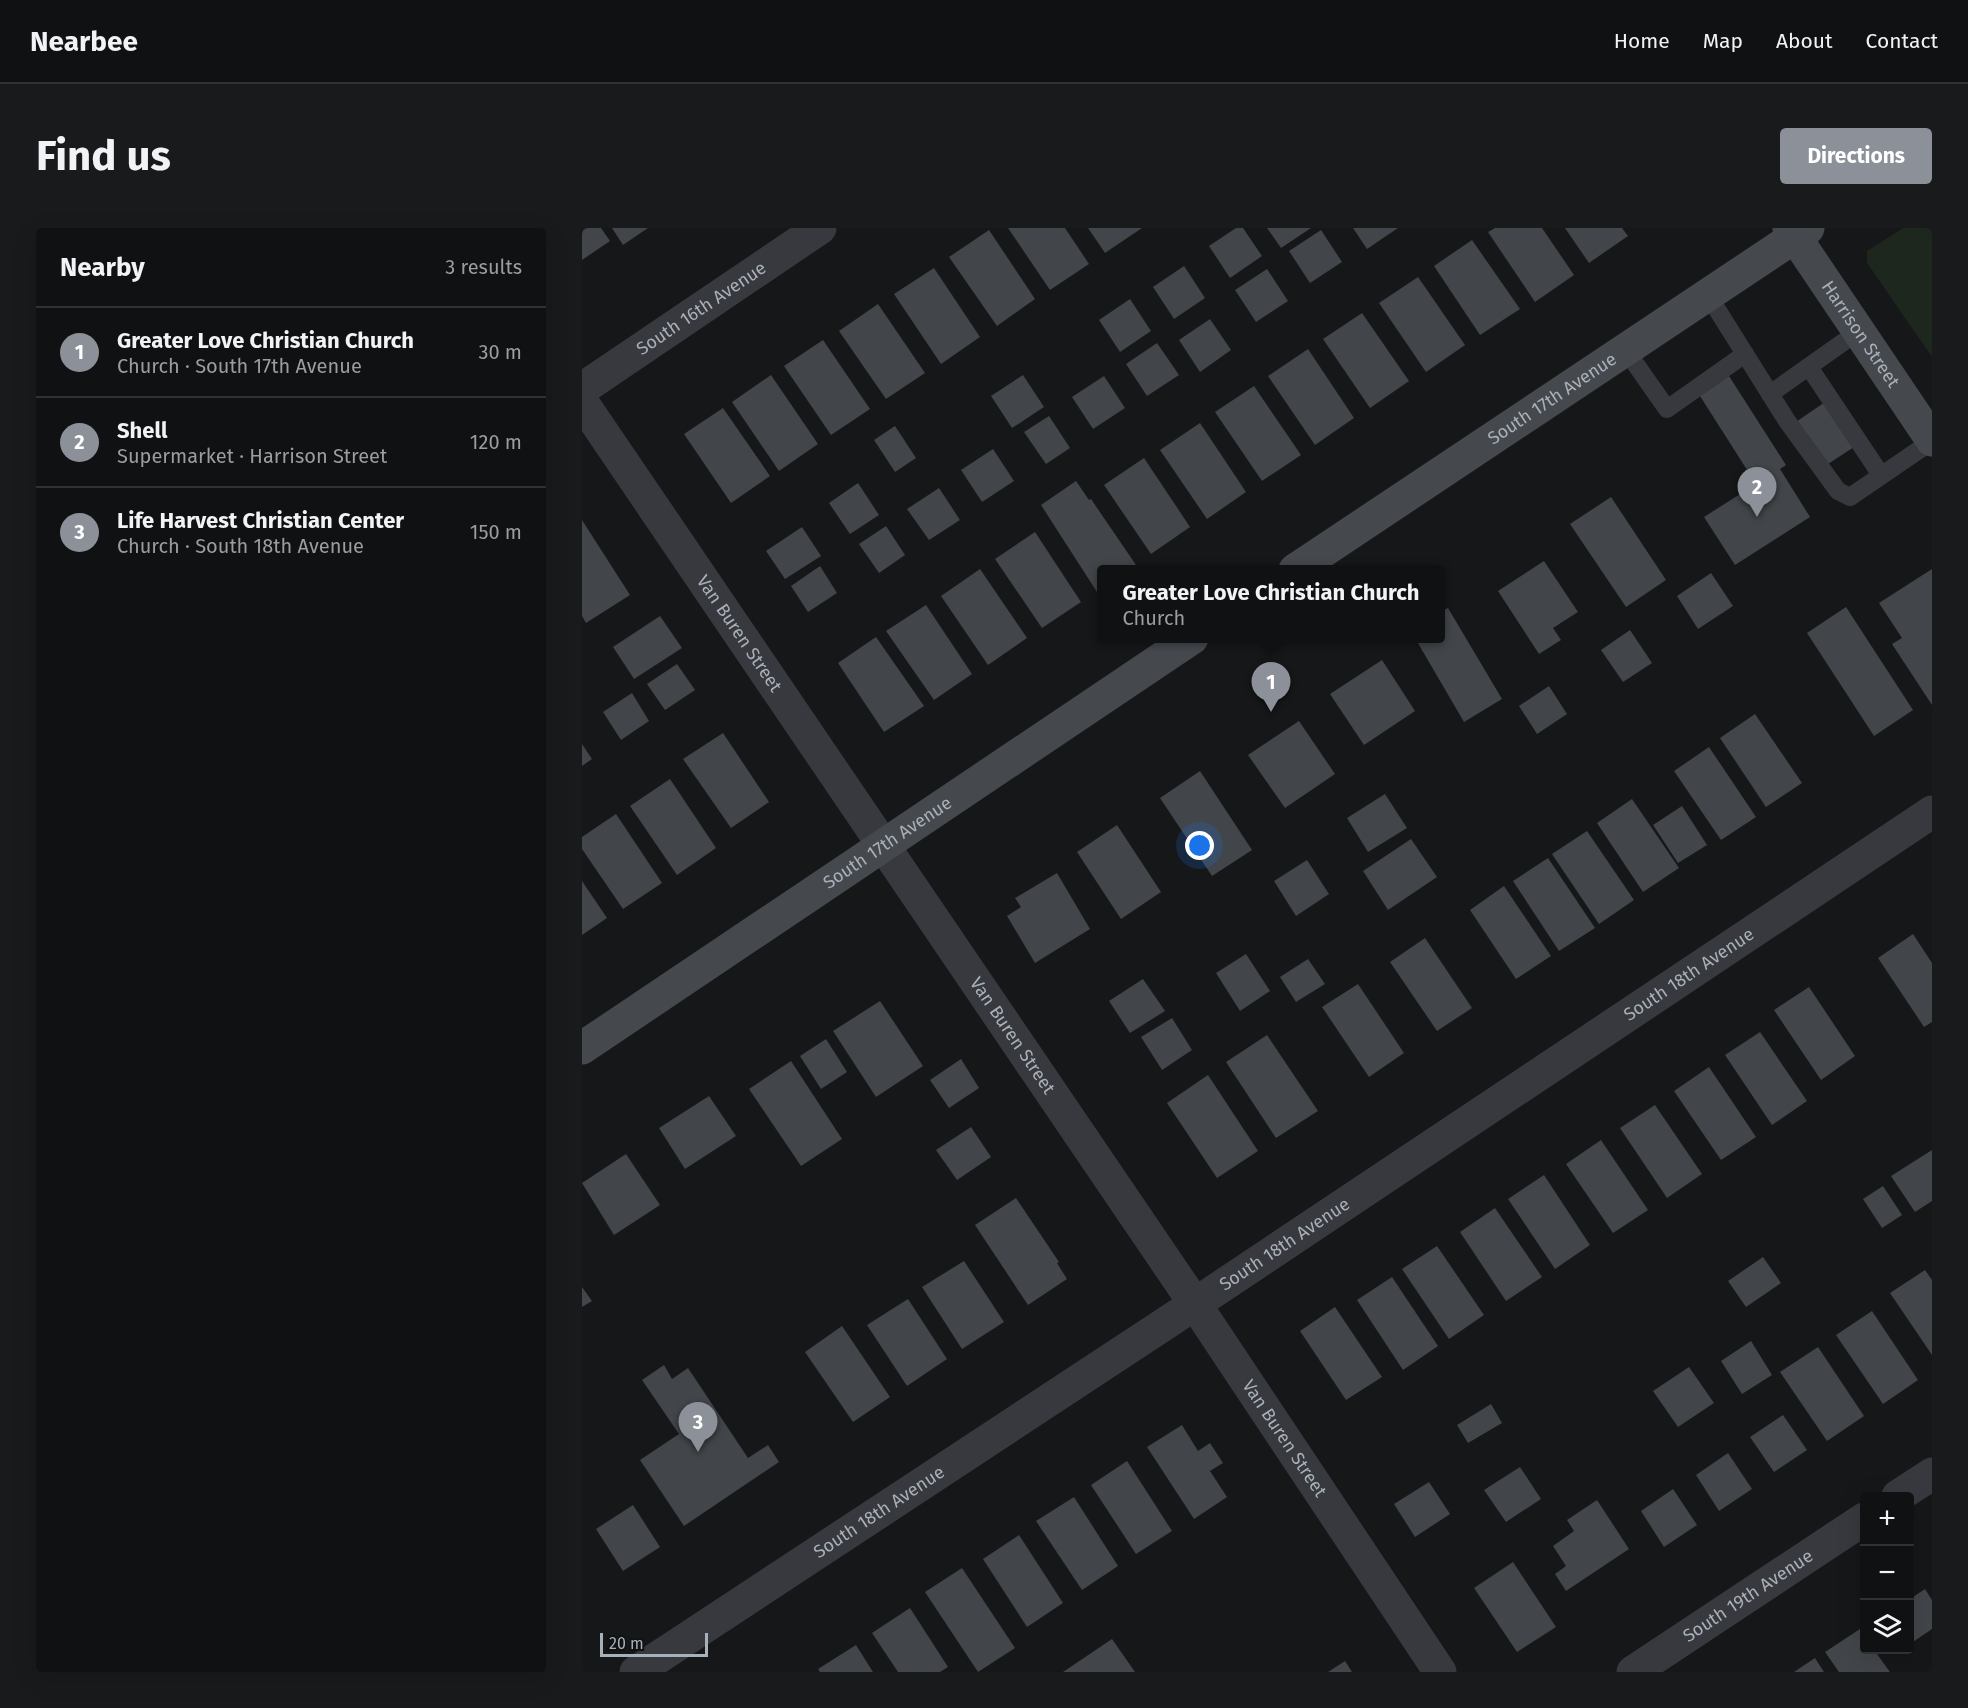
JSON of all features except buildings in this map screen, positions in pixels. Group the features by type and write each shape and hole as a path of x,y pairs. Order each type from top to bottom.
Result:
{"street":[{"name":"South 16th Avenue","path":"582,389 820,228"},
{"name":"South 17th Avenue","path":"1302,565 1708,295 1797,231"},
{"name":"Harrison Street","path":"1797,231 1859,331 1932,441"},
{"name":"Van Buren Street","path":"582,402 1195,1304 1440,1672"},
{"name":"South 17th Avenue","path":"582,1048 1186,643"},
{"name":"South 18th Avenue","path":"636,1672 1195,1304 1932,812"},
{"path":"1905,1492 1932,1474"},
{"name":"South 19th Avenue","path":"1633,1672 1860,1522"}],"lane":[{"path":"1708,295 1770,394 1838,491 1850,497 1932,441"},
{"path":"1770,394 1859,331"},
{"path":"1625,349 1667,409 1745,354"},
{"path":"1809,367 1881,475"}],"shaded area":[{"path":"1903,228 1932,228 1932,357 1867,263 1867,251"}],"place":[{"name":"Shell","path":"1757,517"},
{"name":"Greater Love Christian Church","path":"1271,712"},
{"name":"Life Harvest Christian Center","path":"698,1452"}]}
